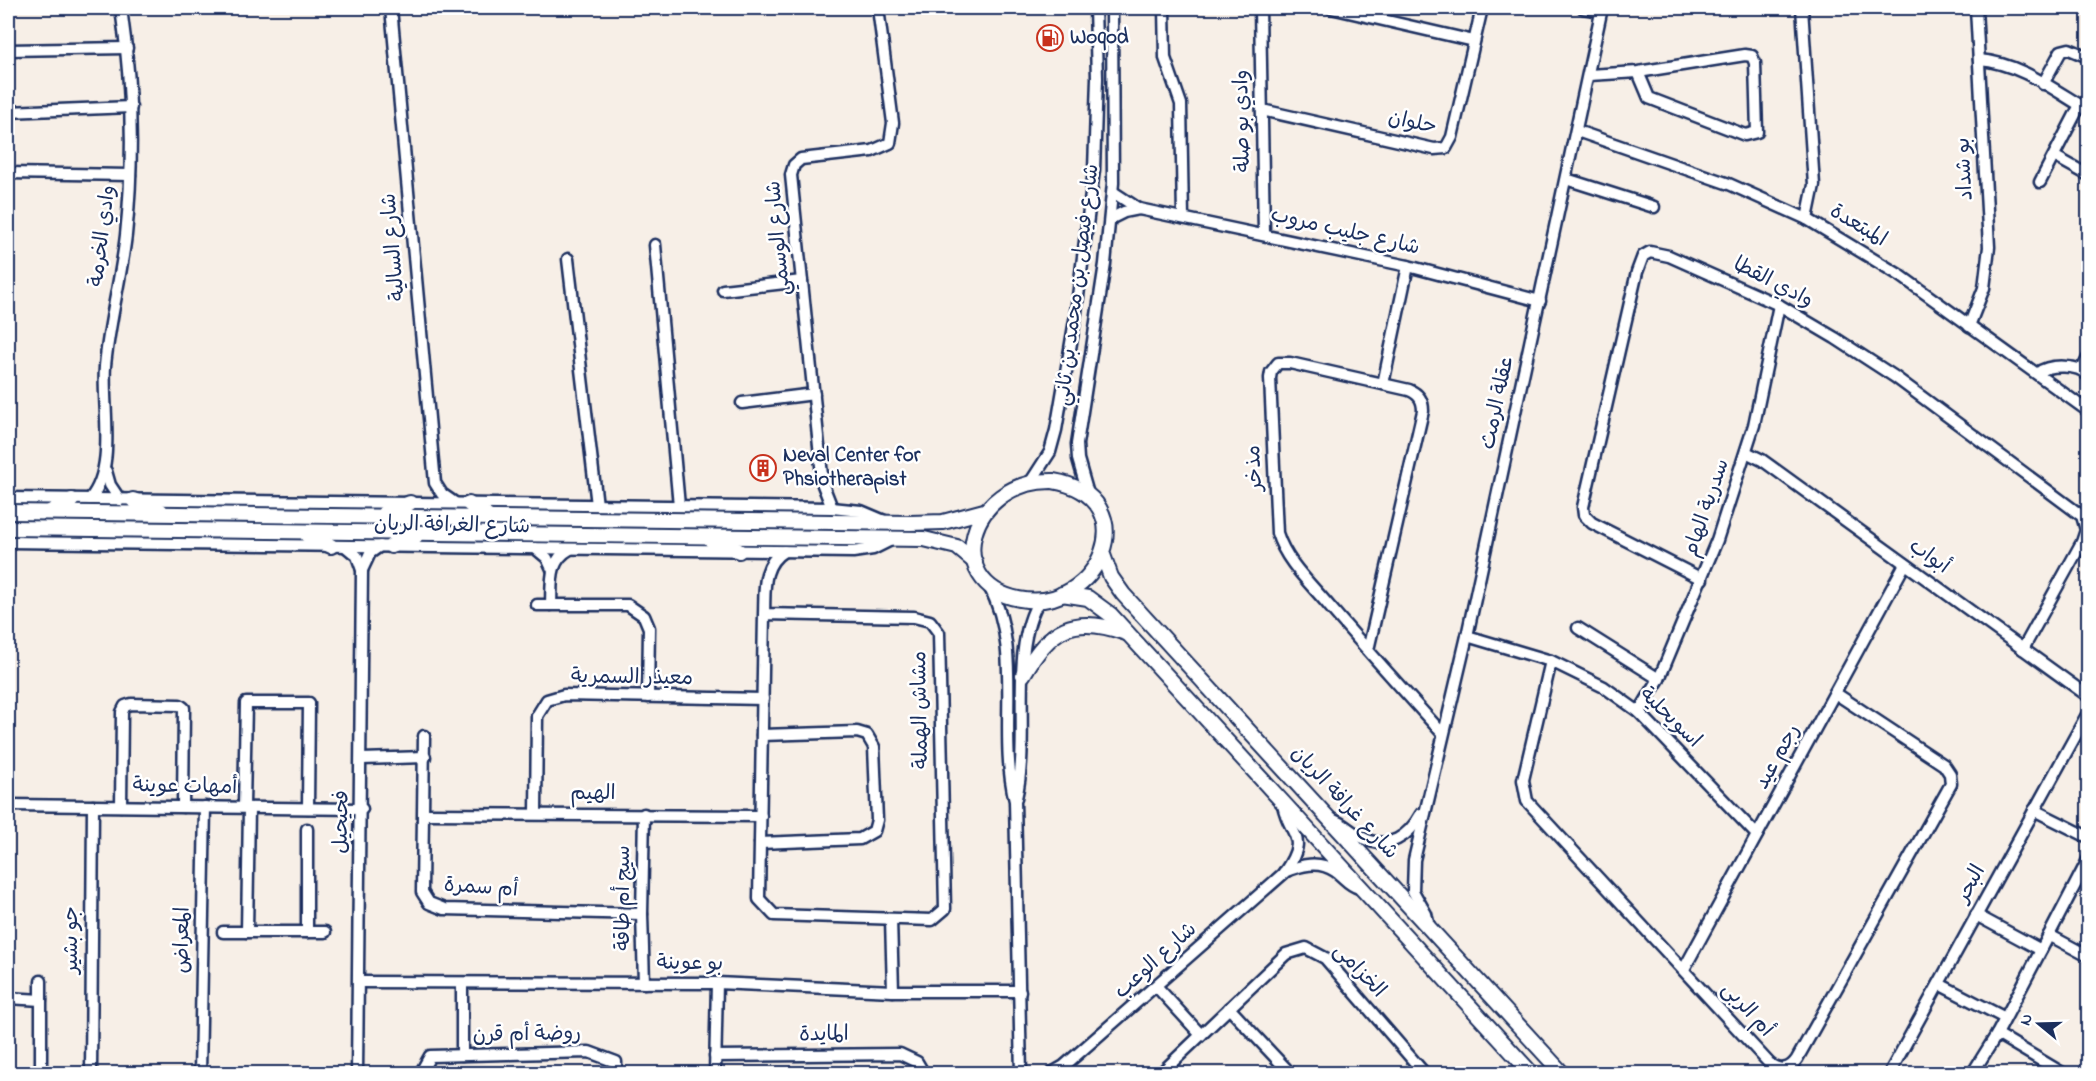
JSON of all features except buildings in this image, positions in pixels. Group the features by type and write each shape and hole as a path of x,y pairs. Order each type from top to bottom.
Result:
{"main road":[{"path":"1030,483 1065,483 1088,494 1102,514 1106,538 1102,555 1086,578 1062,594 1040,599 1008,597 986,581 975,562 973,537 984,511 1009,490 1030,483"},
{"path":"47,513 72,500"},
{"path":"127,500 168,514"},
{"path":"376,516 416,503"},
{"path":"462,504 490,518"},
{"name":"شارع الغرافة الريان","path":"8,512 890,523 943,522 984,511"},
{"name":"شارع الغرافة الريان","path":"9,532 299,532 924,539 957,548 975,562"},
{"path":"299,532 331,546"},
{"path":"385,546 423,533"},
{"path":"704,537 744,551"},
{"name":"شارع غرافة الريان","path":"1102,555 1111,577 1123,594 1563,1074"},
{"name":"شارع غرافة الريان","path":"1062,594 1093,600 1129,634 1532,1074"},
{"path":"1023,675 1040,648 1064,629 1092,623 1129,634"}],"street":[{"name":"وادي الخرمة","path":"90,499 100,485 105,468 105,369 125,245 130,175 131,107 127,48 121,8"},
{"name":"شارع السالية","path":"391,8 435,483"},
{"name":"شارع الوسمي","path":"832,508 823,485 791,182 794,165 808,157 880,150 887,147 892,137 893,123 878,8"},
{"name":"شارع فيصل بن محمد بن ثاني","path":"1030,483 1050,452 1075,320 1094,170 1097,78 1095,8"},
{"name":"شارع فيصل بن محمد بن ثاني","path":"1088,494 1078,459 1077,444 1113,192 1112,8"},
{"path":"1164,8 1166,58 1181,104 1183,218"},
{"name":"وادي بو صلة","path":"1260,8 1264,233"},
{"path":"1331,8 1474,41"},
{"name":"حلوان","path":"1262,110 1440,150 1450,143 1482,8"},
{"path":"1583,8 1602,9"},
{"path":"1802,8 1814,185 1807,219"},
{"name":"بو شداد","path":"1969,326 1984,288 1989,247 1976,8"},
{"name":"عقلة الرمث","path":"1429,926 1426,914 1416,900 1411,882 1425,805 1467,636 1602,9"},
{"path":"8,50 127,48"},
{"path":"2043,84 2061,51 2069,49 2088,57"},
{"path":"1589,75 1638,72 1745,55 1752,56 1755,63 1757,132 1745,135 1649,98 1638,72"},
{"path":"1979,60 2007,64 2084,108 2040,182"},
{"path":"8,112 131,107"},
{"name":"المبتعدة","path":"1577,131 1729,184 1807,219 1884,264 2088,411"},
{"path":"2054,156 2088,175"},
{"path":"8,173 130,175"},
{"path":"1566,179 1654,207"},
{"name":"شارع جليب مروب","path":"1113,192 1139,209 1264,233 1408,266 1540,301"},
{"path":"1110,219 1139,209"},
{"path":"655,245 679,506"},
{"name":"وادي القطا","path":"1702,579 1592,523 1584,515 1583,507 1637,272 1643,256 1655,252 1779,305 1895,377 2082,516 2086,530 2082,542 2023,649"},
{"path":"568,259 597,505"},
{"path":"1383,384 1408,266"},
{"path":"723,290 802,281"},
{"name":"سدرية الهام","path":"1639,712 1659,679 1702,579 1746,452 1779,305"},
{"path":"2038,373 2048,368 2085,373 2088,358"},
{"name":"مذخر","path":"1368,650 1423,411 1422,402 1416,393 1284,362 1274,367 1270,378 1280,543 1292,562 1368,650 1443,734"},
{"path":"742,403 814,394"},
{"name":"أبواب","path":"1746,452 1762,460 2088,696"},
{"name":"وادي الخرمة","path":"105,468 110,485 127,500"},
{"path":"416,503 431,494 435,483"},
{"path":"435,483 442,494 462,504"},
{"name":"شارع الغرافة الريان","path":"8,498 832,508 871,513 890,523"},
{"name":"شارع الغرافة الريان","path":"9,532 331,546 860,552 893,539"},
{"path":"345,546 357,556 362,570"},
{"path":"362,570 370,553 385,546"},
{"path":"535,548 547,558 552,569 551,605"},
{"path":"552,569 560,555 570,549"},
{"path":"744,551 760,560 766,573"},
{"path":"766,573 772,560 784,551"},
{"name":"رجم عيد","path":"1684,969 1905,564"},
{"name":"فحيحيل","path":"357,1074 362,809 362,570"},
{"name":"مشاش الهملة","path":"764,614 914,617 930,621 939,633 945,909 932,920 774,915 759,899 762,699 764,614 766,573"},
{"path":"986,581 998,603 1006,633 1009,770 1015,801 1021,1074"},
{"path":"1015,801 1023,745 1025,632 1030,615 1040,599"},
{"path":"537,605 628,605 644,616 649,628 648,697"},
{"path":"1578,628 1659,679"},
{"name":"اسويحلية","path":"1467,636 1551,661 1604,687 1639,712 1757,835"},
{"name":"أم الربى","path":"1551,661 1523,780 1527,801 1769,1063 1779,1069 1790,1067 1797,1059 1949,789 1951,779 1944,765 1835,693"},
{"name":"معيذر السمرية","path":"536,814 537,716 547,700 564,695 762,699"},
{"path":"247,932 246,703 309,703 308,808"},
{"path":"121,806 122,712 128,705 142,704 180,705 184,708 183,807"},
{"name":"البحر","path":"1889,1074 2088,713"},
{"path":"760,843 860,839 874,831 877,820 874,747 867,735 857,732 762,735"},
{"name":"أم سمرة","path":"424,736 425,814 422,892 429,903 444,909 642,914"},
{"path":"1008,745 1023,745"},
{"path":"362,759 424,757"},
{"name":"شارع الوعب","path":"1050,1074 1064,1066 1157,987 1284,873 1292,861 1297,844 1295,831 1285,813 1283,802"},
{"name":"أمهات عوينة","path":"8,805 362,809"},
{"name":"عقلة الرمث","path":"1331,819 1340,822 1365,839 1386,843 1409,833 1425,805"},
{"name":"جو بشير","path":"91,1074 93,806"},
{"name":"المعراض","path":"200,1074 205,807"},
{"path":"2034,810 2088,837"},
{"name":"الهيم","path":"425,814 761,816"},
{"name":"سيج أم طاقة","path":"644,814 642,914 644,983"},
{"path":"307,829 307,932"},
{"path":"1972,1074 1997,1034 2088,860"},
{"name":"شارع الوعب","path":"1284,873 1298,866 1317,865 1336,872 1350,885 1362,889"},
{"path":"1976,915 2041,950"},
{"path":"891,919 893,991"},
{"path":"223,932 325,932"},
{"path":"2049,934 2088,956"},
{"name":"الخزامى","path":"1160,1074 1286,954 1306,948 1325,958 1419,1072"},
{"path":"41,981 41,1074"},
{"name":"بو عوينة","path":"359,982 717,983 893,991 1020,991"},
{"name":"روضة أم قرن","path":"462,983 462,1055"},
{"path":"715,1074 717,983"},
{"path":"1939,984 2005,1018"},
{"path":"1157,987 1201,1035"},
{"path":"8,998 41,1000"},
{"path":"1229,1008 1292,1074"},
{"path":"1997,1034 2064,1074"},
{"name":"روضة أم قرن","path":"420,1074 430,1056 589,1052 616,1062 616,1074"},
{"name":"المايدة","path":"715,1056 900,1054 917,1062 924,1074"}],"place":[{"name":"Woqod","path":"1050,38"},
{"name":"Neval Center for Phsiotherapist","path":"763,468"}]}
